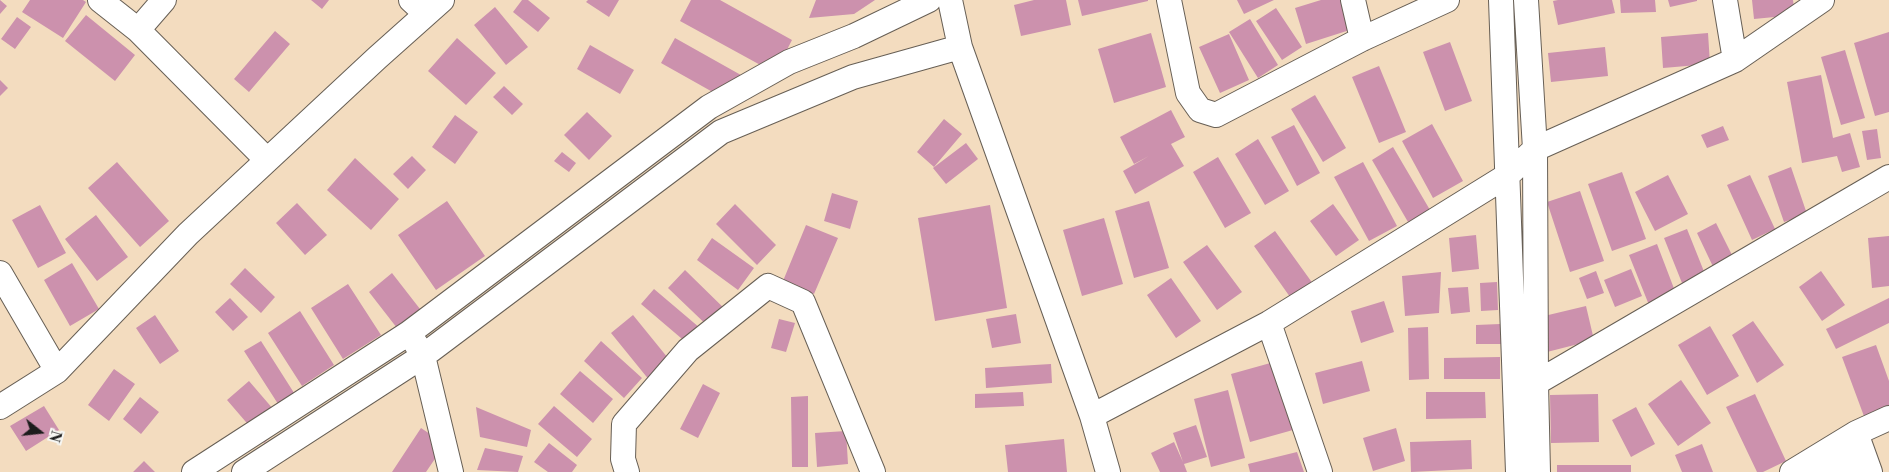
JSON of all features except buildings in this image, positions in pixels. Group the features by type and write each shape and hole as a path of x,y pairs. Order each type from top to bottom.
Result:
{"street":[{"path":"100,0 138,30 268,160"},
{"path":"138,30 164,0"},
{"path":"194,472 409,332 709,107 790,62 854,36 929,0"},
{"path":"950,0 960,47 1092,416 1108,472"},
{"path":"1169,0 1188,92 1200,110 1216,115 1362,39 1447,0"},
{"path":"1353,0 1362,39"},
{"path":"1500,0 1518,472"},
{"path":"1526,0 1536,149 1538,472"},
{"path":"1725,0 1735,60"},
{"path":"1092,416 1269,323 1508,175 1536,149 1735,60 1822,0"},
{"path":"0,407 58,371 188,234 377,58 427,5"},
{"path":"244,472 423,356 720,132 853,77 960,47"},
{"path":"1536,383 1889,177"},
{"path":"0,273 58,371"},
{"path":"627,472 623,459 624,424 688,350 768,286 803,302 873,472"},
{"path":"1269,323 1320,472"},
{"path":"409,332 423,356 451,472"},
{"path":"1792,472 1856,433 1889,418"},
{"path":"1856,433 1870,472"},
{"path":"1825,472 1846,460 1850,472"}]}
